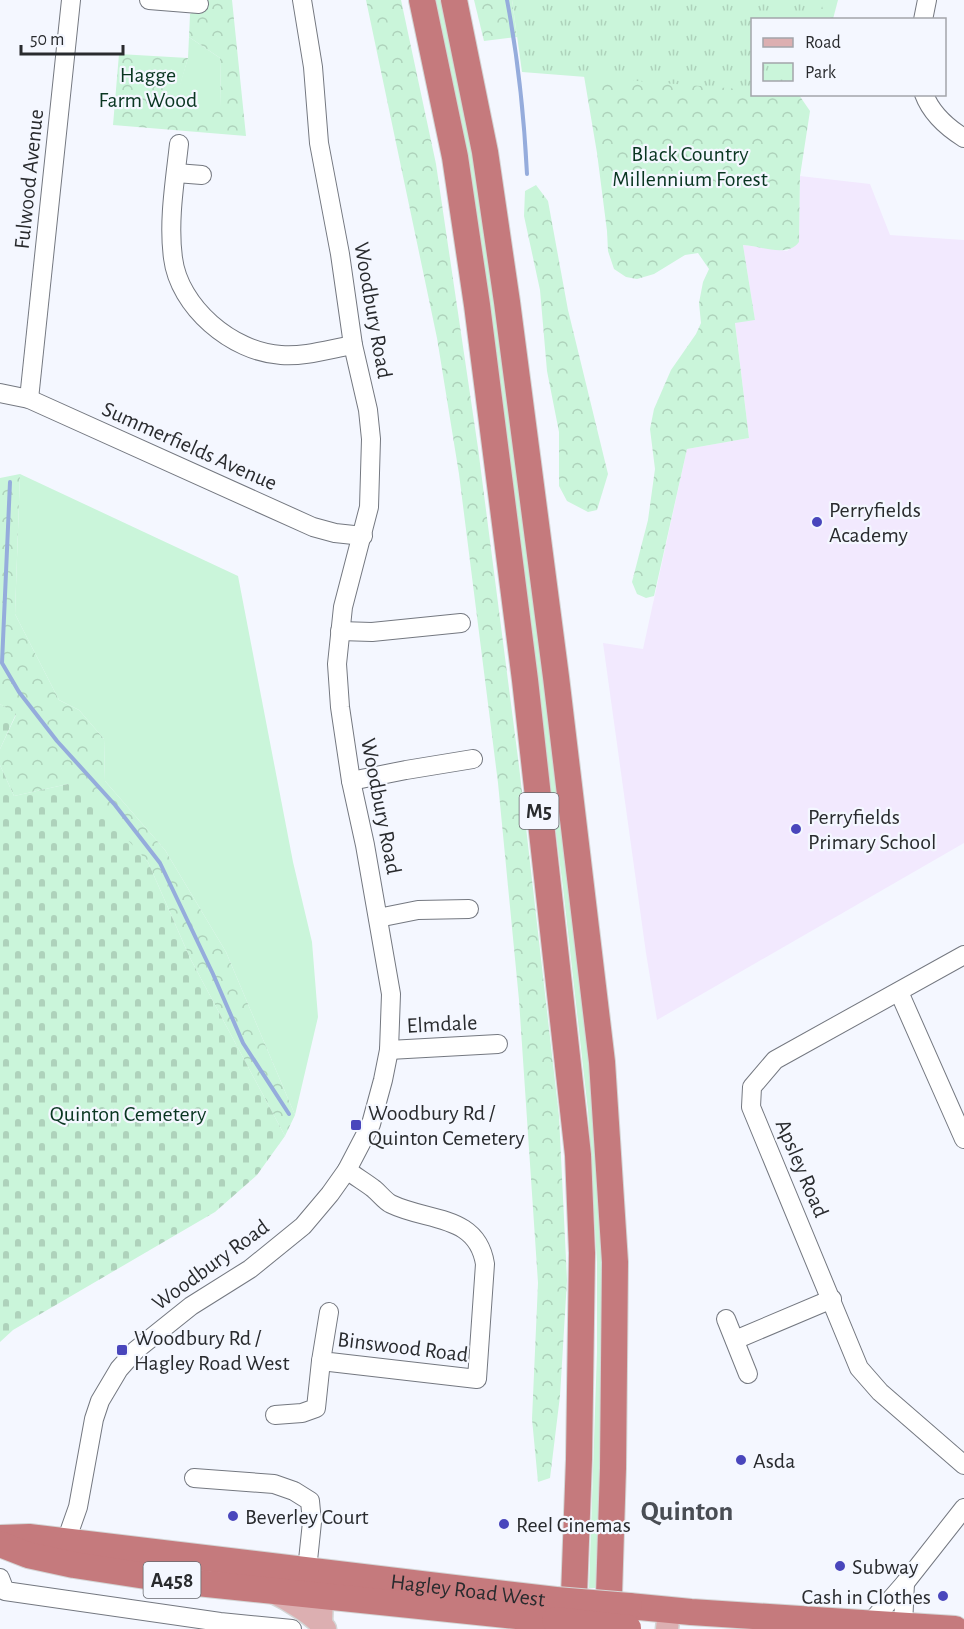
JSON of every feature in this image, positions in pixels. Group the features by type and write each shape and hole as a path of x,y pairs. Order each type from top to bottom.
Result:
{"highway":[{"name":"M5","path":"422,0 455,157 477,305 525,680 578,1155 582,1253 579,1448 561,1616"},
{"name":"M5","path":"454,0 485,152 507,302 556,677 602,1062 615,1262 613,1468 626,1623"},
{"name":"A458","path":"0,1539 29,1537 81,1552"},
{"name":"A458","path":"0,1544 28,1555 81,1552"},
{"name":"Hagley Road West","path":"81,1552 214,1560 307,1570 561,1616"},
{"name":"Hagley Road West","path":"81,1552 155,1578 322,1596 626,1623 763,1617 858,1626 903,1625 955,1629"}],"main road":[{"path":"214,1560 232,1572 308,1581 322,1596 323,1626"},
{"path":"270,1591 284,1597 323,1626"},
{"path":"763,1617 777,1626 797,1626 801,1629"}],"street":[{"name":"Fulwood Avenue","path":"29,399 71,0"},
{"path":"148,0 199,4"},
{"name":"Woodbury Road","path":"81,1552 78,1507 94,1419 100,1401 119,1369 136,1350 191,1306 250,1269 303,1226 347,1170 371,1124 389,1050 391,994 351,781 340,707 337,664 344,607 369,507 371,439 368,410 353,345 340,254 319,142 313,67 302,0"},
{"path":"923,18 927,0"},
{"path":"925,96 936,114 953,131 964,138"},
{"path":"178,144 171,235 173,260 177,274 191,302 204,317 224,334 256,350 270,354 283,356 353,345"},
{"path":"176,173 202,175"},
{"name":"Summerfields Avenue","path":"0,393 29,399 313,527 335,533 363,536"},
{"path":"340,631 450,630"},
{"path":"351,781 406,770 466,766"},
{"path":"378,918 418,910 469,909"},
{"name":"Apsley Road","path":"964,955 775,1060 752,1087 751,1107 859,1368 880,1392 964,1465"},
{"path":"899,992 964,1139"},
{"name":"Elmdale","path":"389,1050 498,1044"},
{"name":"Binswood Road","path":"321,1361 477,1379 484,1264 482,1249 472,1234 435,1217 389,1203 347,1170"},
{"path":"735,1340 832,1299"},
{"name":"Binswood Road","path":"275,1415 302,1413 316,1408 329,1312"},
{"path":"726,1319 748,1374"},
{"path":"194,1478 274,1484 294,1491 310,1502 312,1522 307,1570"},
{"path":"78,1507 87,1531 81,1552"},
{"path":"858,1626 905,1583 962,1513"},
{"path":"0,1578 5,1591 220,1622 292,1629"},
{"path":"903,1625 905,1583"}],"shaded area":[{"path":"800,176 870,184 890,235 964,240 964,843 657,1020 603,643 643,649 687,449 749,438 735,322 755,320 743,245 787,251 799,242"}],"green space":[{"name":"Hagge Farm Wood","path":"205,0 232,0 246,136 113,125 119,54 188,58 174,107 221,107 220,58 189,37 190,14 206,5"},
{"path":"366,0 401,0 436,164 478,448 519,766 559,1116 567,1280 560,1396 550,1478 538,1482 532,1419 538,1283 519,1000 498,783 459,474 437,338"},
{"path":"434,0 442,0 463,95 492,262 594,1083 605,1316 597,1588 589,1588 597,1352 597,1263 588,1111 563,888 480,240 465,145"},
{"path":"474,0 512,0 517,37 484,41"},
{"path":"512,0 824,0 818,18 751,18 751,90 522,72"},
{"path":"799,0 838,0 833,18 802,18"},
{"path":"189,37 220,58 221,107 173,107 188,58"},
{"name":"Black Country Millennium Forest","path":"588,66 751,82 751,96 800,96 810,111 800,176 799,242 794,247 781,250 743,245 755,320 735,323 749,438 687,449 654,596 646,598 637,594 632,582 648,520 655,469 650,429 654,409 671,370 701,323 699,303 703,282 709,269 698,253 685,255 654,274 637,279 626,277 614,269 608,251 597,153 584,76"},
{"name":"Black Country Millennium Forest","path":"536,185 548,201 568,310 608,474 597,510 588,512 567,501 559,486 559,432 547,371 540,290 524,216 525,191"},
{"path":"20,474 238,576 293,862 312,942 318,1017 295,1115 226,952 165,850 105,781 104,739 79,710 59,700 15,614"},
{"path":"20,474 15,614 59,700 79,710 104,739 105,781 165,850 226,952 295,1115 285,1136 190,958 148,862 68,784 14,796 0,765 0,749 16,715 0,704 0,478"},
{"path":"0,704 16,714 0,749"},
{"name":"Quinton Cemetery","path":"0,765 14,796 68,784 84,792 148,862 190,958 285,1136 257,1175 215,1212 13,1330 0,1342"}],"waterway":[{"path":"507,0 520,87 527,174"},
{"path":"10,482 2,663 19,692 57,741 115,805 160,863 243,1043 289,1114"}],"place":[{"name":"Perryfields Academy","path":"817,522"},
{"name":"Perryfields Primary School","path":"796,829"},
{"name":"Woodbury Rd / Quinton Cemetery","path":"356,1125"},
{"name":"Woodbury Rd / Hagley Road West","path":"122,1350"},
{"name":"Asda","path":"741,1460"},
{"name":"Beverley Court","path":"233,1516"},
{"name":"Reel Cinemas","path":"504,1524"},
{"name":"Subway","path":"840,1566"},
{"name":"Cash in Clothes","path":"943,1596"}],"district":[{"name":"Quinton","path":"687,1510"}]}
